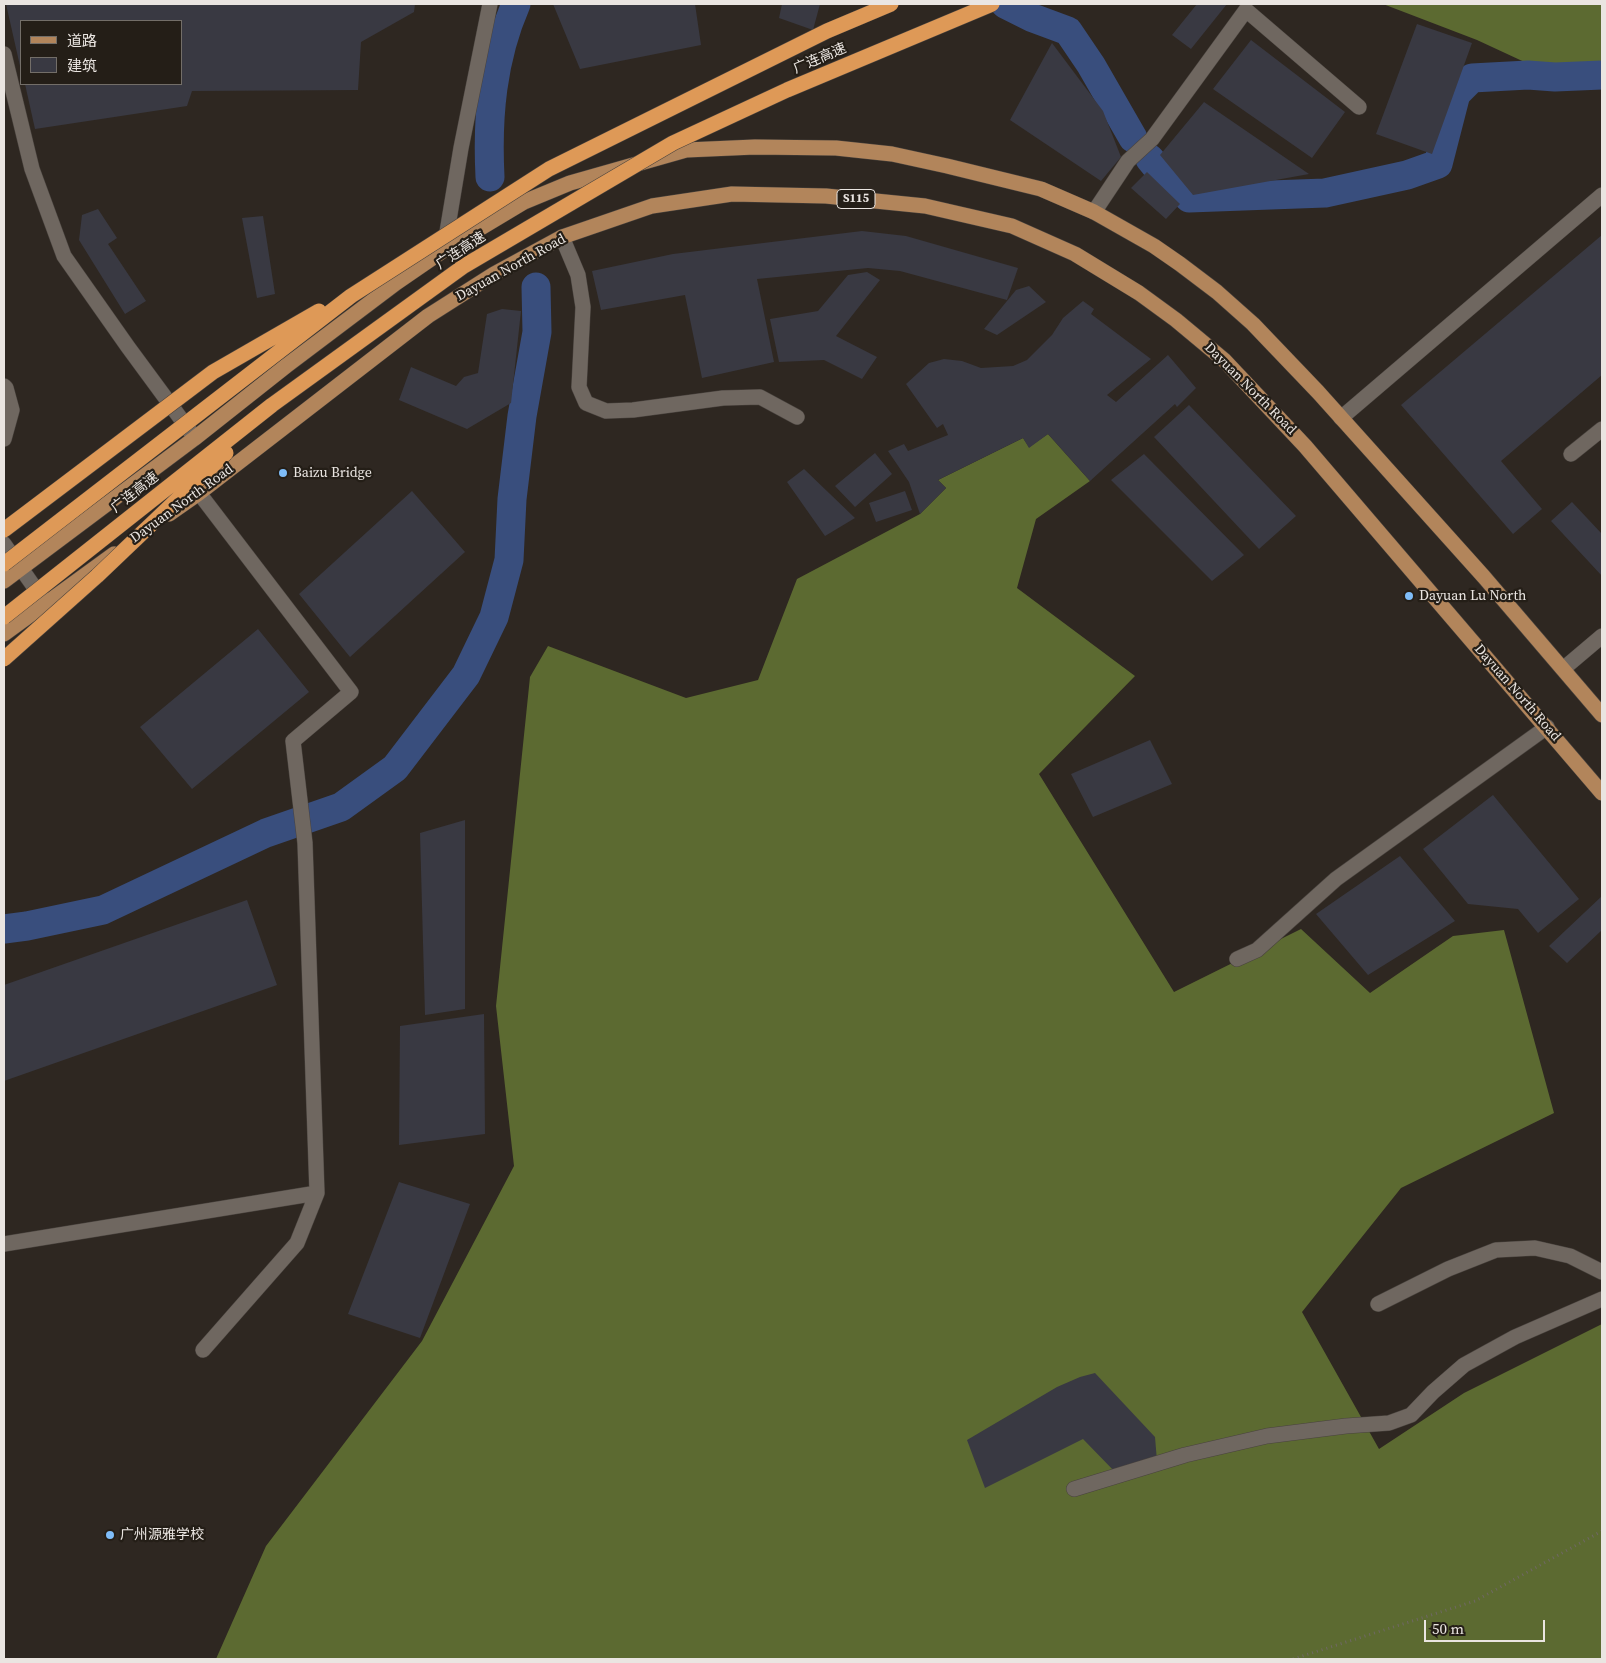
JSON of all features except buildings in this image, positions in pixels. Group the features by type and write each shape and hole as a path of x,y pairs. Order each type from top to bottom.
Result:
{"highway":[{"name":"广连高速","path":"4,564 351,296 549,169 826,31 891,4"},
{"name":"广连高速","path":"4,617 287,395 464,266 673,143 787,90 992,4"},
{"path":"4,530 213,372 401,264"},
{"path":"4,659 97,576 287,395"}],"main road":[{"path":"4,581 195,438 309,348 396,283 444,250 524,202 570,183 686,150 755,147 836,148 892,154 1041,189 1094,212 1154,246 1217,292 1253,324 1341,418 1602,715"},
{"name":"Dayuan North Road","path":"4,634 45,602 199,492 428,316 494,274 562,237 652,206 732,194 826,196 925,206 1012,226 1075,254 1139,293 1176,320 1224,360 1306,446 1602,792"}],"street":[{"path":"444,250 460,148 490,4"},
{"path":"1094,212 1128,161 1152,139 1246,10 1359,107"},
{"path":"4,54 32,169 64,256 195,438"},
{"path":"1341,418 1602,195"},
{"path":"562,237 578,275 583,307 578,387 586,403 606,411 723,398 760,397 796,417"},
{"path":"4,386 12,410 4,439"},
{"path":"1571,454 1602,429"},
{"path":"199,492 351,692 293,741 305,842 317,1193 297,1242 203,1350"},
{"path":"4,544 45,602"},
{"path":"1563,669 1602,636"},
{"path":"1237,959 1257,950 1336,879 1547,728"},
{"path":"4,1244 317,1193"},
{"path":"1378,1304 1448,1269 1496,1250 1535,1248 1570,1256 1602,1272"},
{"path":"1074,1489 1185,1455 1266,1436 1346,1426 1389,1423 1404,1418 1411,1415 1433,1392 1464,1365 1514,1337 1602,1299"}],"path":[{"path":"1293,1659 1475,1601 1602,1531"}],"green space":[{"path":"1383,4 1602,4 1602,63 1546,72 1477,40"},
{"path":"1048,434 1090,481 1036,519 1017,588 1135,676 1039,774 1174,992 1301,929 1370,993 1453,936 1504,930 1554,1113 1401,1188 1302,1312 1379,1449 1464,1393 1602,1324 1602,1659 216,1659 266,1546 422,1341 514,1166 496,1006 530,677 548,646 686,698 758,680 797,579 920,514 946,488 938,480 1023,438 1029,447"}],"waterway":[{"path":"490,177 489,132 496,67 501,46 516,4"},
{"path":"1005,4 1033,18 1068,31 1091,65 1133,138"},
{"path":"1150,159 1189,198 1325,193 1407,175 1438,164 1456,94 1472,78 1528,75 1555,77 1602,75"},
{"path":"4,929 103,910 266,833 341,807 395,768 466,675 494,617 509,560 512,499 522,416 537,332 536,287"}],"place":[{"name":"Baizu Bridge","path":"283,473"},
{"name":"Dayuan Lu North","path":"1409,596"},
{"name":"广州源雅学校","path":"110,1535"}]}
